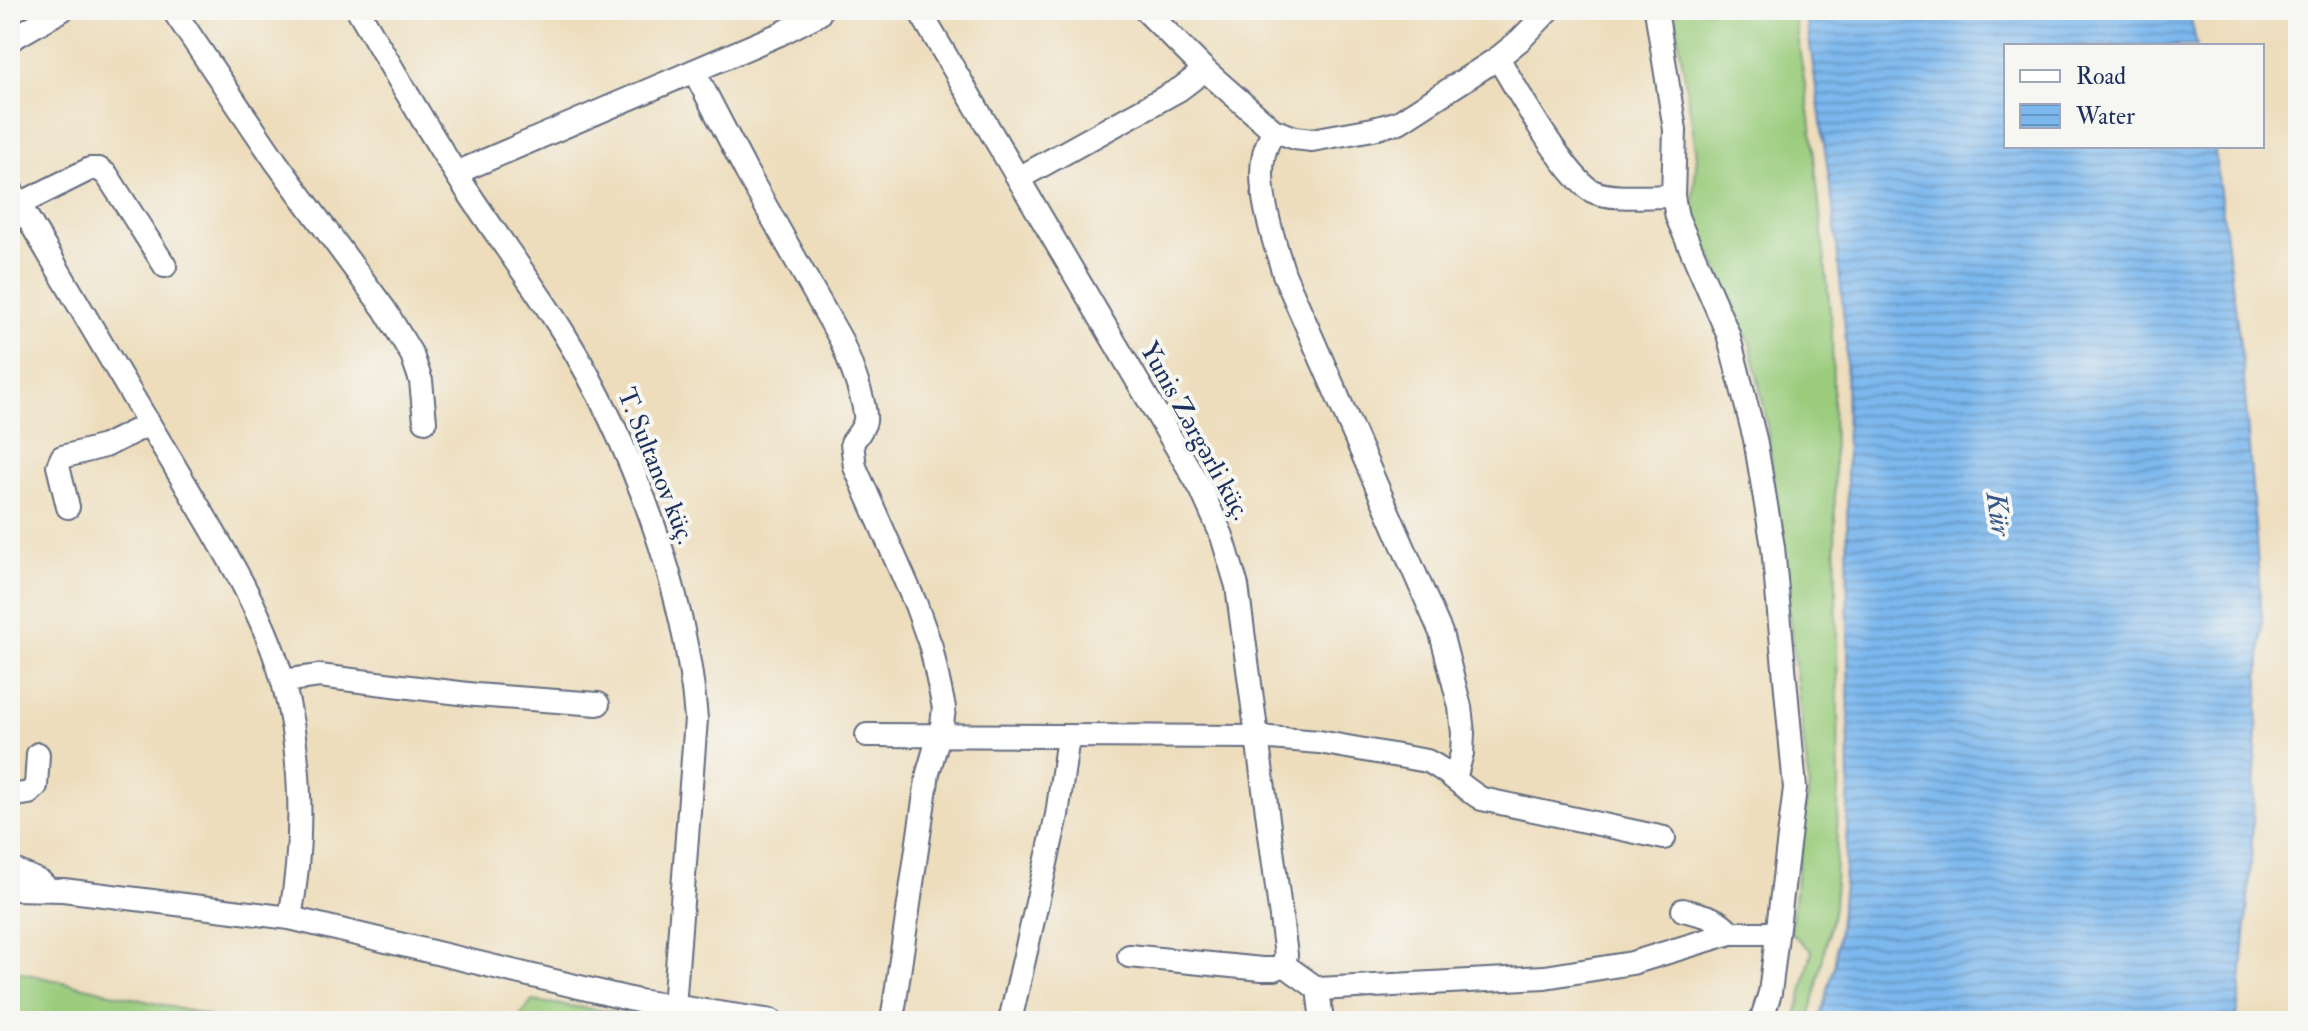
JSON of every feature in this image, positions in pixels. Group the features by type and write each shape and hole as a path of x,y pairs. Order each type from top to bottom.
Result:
{"street":[{"path":"10,40 62,10"},
{"path":"173,10 276,162 385,310 412,355 421,381 425,421"},
{"name":"T. Sultanov küç.","path":"358,10 456,173 563,333 614,425 650,519 675,597 693,673 696,719 674,1007"},
{"name":"Yunis Zərgərli küç.","path":"919,10 1201,489 1222,536 1237,586 1285,933 1286,955 1283,964"},
{"path":"1145,10 1205,70 1273,130 1312,140 1399,122 1498,58 1549,10"},
{"path":"1656,10 1675,130 1673,196 1677,217 1728,334 1755,439 1773,547 1795,788 1770,993 1761,1021"},
{"path":"456,173 780,34 819,14"},
{"path":"1498,58 1546,136 1590,190 1604,195 1673,196"},
{"path":"1019,178 1180,89 1205,70"},
{"path":"694,71 841,340 853,369 865,417 852,443 855,467 916,605 931,647 944,708 928,773 892,1021"},
{"path":"1273,130 1263,168 1271,231 1284,274 1441,633 1463,733 1462,753 1455,779"},
{"path":"165,266 107,175 99,169 90,169 15,196 210,526 258,616 283,681 296,747 299,801 295,890 290,918"},
{"path":"68,507 58,466 62,457 105,446 149,424"},
{"path":"283,681 319,676 476,695 598,704"},
{"path":"867,735 1258,737 1319,742 1427,761 1439,766 1468,792 1482,799 1664,838"},
{"path":"1010,1021 1057,815 1068,737"},
{"path":"10,796 29,793 36,786 38,754"},
{"path":"10,868 41,882 48,889"},
{"path":"10,889 48,889 290,918 601,993 772,1021"},
{"path":"1683,910 1722,921 1731,933"},
{"path":"1129,956 1262,969 1275,969 1283,964 1318,989 1545,977 1632,963 1731,933 1777,933"},
{"path":"1318,989 1322,1021"}],"green space":[{"path":"1674,10 1793,10 1810,117 1832,330 1839,782 1834,908 1809,1021 1795,1021 1812,951 1790,932 1809,785 1766,418 1751,345 1692,211 1697,155"},
{"path":"10,970 202,1014 219,1021 55,1021 10,1012"},
{"path":"532,1001 615,1012 635,1021 516,1021"}],"water":[{"name":"Kür","path":"1805,10 2189,10 2197,44 2004,44 2004,148 2214,148 2243,367 2262,619 2251,863 2240,996 2235,1021 1819,1021 1834,968 1844,885 1849,787 1846,341 1833,207"}]}
